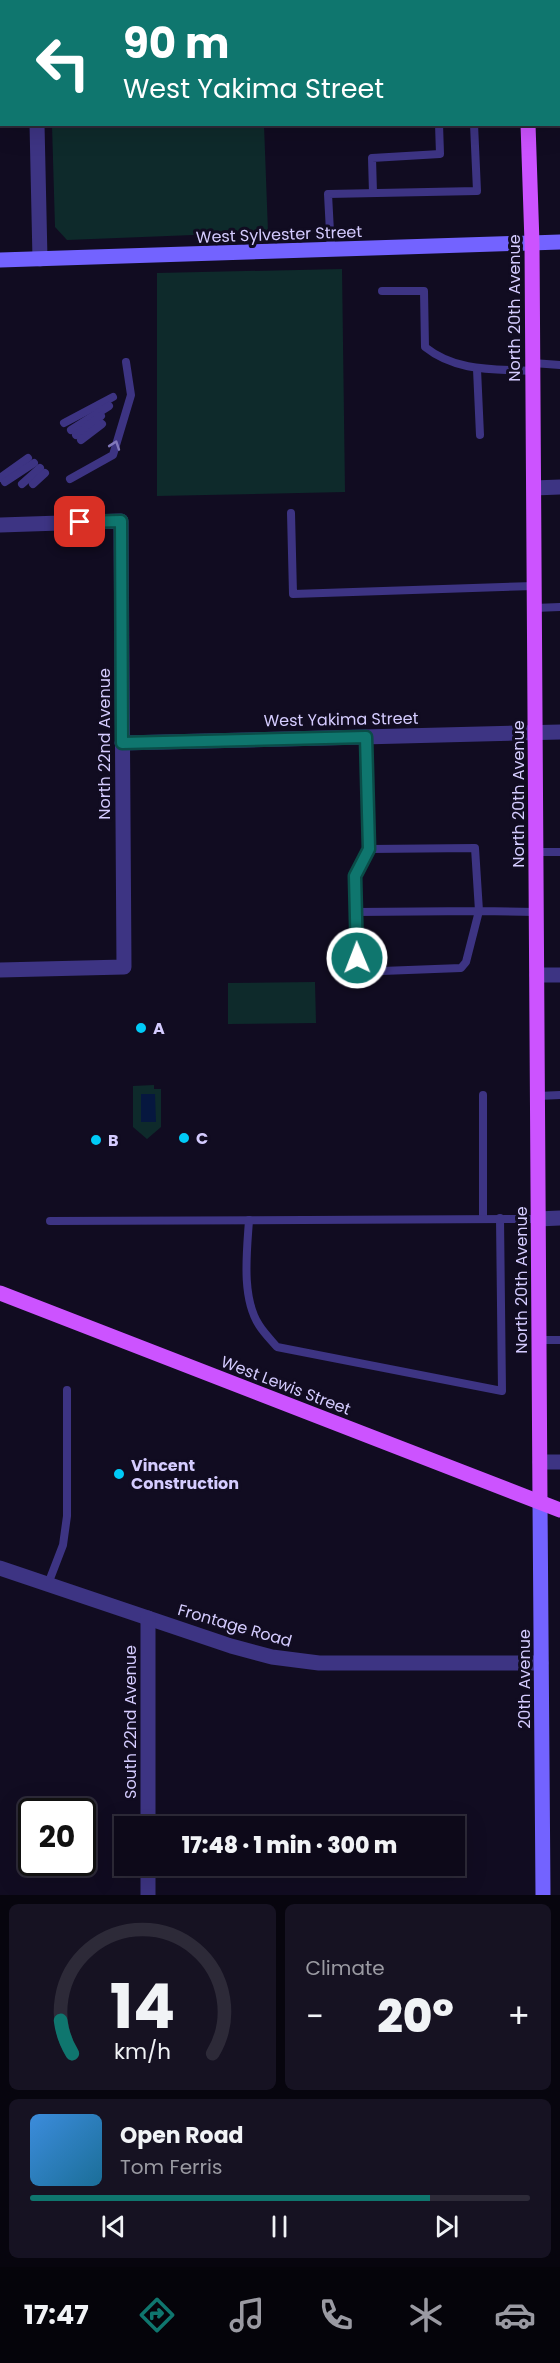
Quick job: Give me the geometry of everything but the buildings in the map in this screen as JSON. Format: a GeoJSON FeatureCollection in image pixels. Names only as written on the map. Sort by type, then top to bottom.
{"type":"FeatureCollection","features":[{"type":"Feature","properties":{"kind":"main road","name":"North 20th Avenue"},"geometry":{"type":"LineString","coordinates":[[528,126],[532,243],[540,1462]]}},
{"type":"Feature","properties":{"kind":"main road","name":"West Lewis Street"},"geometry":{"type":"LineString","coordinates":[[0,1293],[560,1510]]}},
{"type":"Feature","properties":{"kind":"main road","name":"20th Avenue"},"geometry":{"type":"LineString","coordinates":[[540,1462],[540,1502]]}},
{"type":"Feature","properties":{"kind":"street"},"geometry":{"type":"LineString","coordinates":[[37,126],[40,259]]}},
{"type":"Feature","properties":{"kind":"street","name":"West Sylvester Street"},"geometry":{"type":"LineString","coordinates":[[0,260],[560,242]]}},
{"type":"Feature","properties":{"kind":"street"},"geometry":{"type":"LineString","coordinates":[[534,488],[560,488]]}},
{"type":"Feature","properties":{"kind":"street","name":"North 22nd Avenue"},"geometry":{"type":"LineString","coordinates":[[0,525],[121,521],[124,967],[0,970]]}},
{"type":"Feature","properties":{"kind":"street","name":"West Yakima Street"},"geometry":{"type":"LineString","coordinates":[[122,743],[560,732]]}},
{"type":"Feature","properties":{"kind":"street"},"geometry":{"type":"LineString","coordinates":[[537,975],[560,975]]}},
{"type":"Feature","properties":{"kind":"street"},"geometry":{"type":"LineString","coordinates":[[538,1219],[560,1218]]}},
{"type":"Feature","properties":{"kind":"street"},"geometry":{"type":"LineString","coordinates":[[540,1462],[560,1462]]}},
{"type":"Feature","properties":{"kind":"street","name":"20th Avenue"},"geometry":{"type":"LineString","coordinates":[[540,1502],[543,1895]]}},
{"type":"Feature","properties":{"kind":"street","name":"Frontage Road"},"geometry":{"type":"LineString","coordinates":[[0,1568],[250,1651],[307,1662],[542,1663]]}},
{"type":"Feature","properties":{"kind":"street","name":"South 22nd Avenue"},"geometry":{"type":"LineString","coordinates":[[148,1618],[148,1816]]}},
{"type":"Feature","properties":{"kind":"street"},"geometry":{"type":"LineString","coordinates":[[148,1876],[148,1895]]}},
{"type":"Feature","properties":{"kind":"lane"},"geometry":{"type":"LineString","coordinates":[[372,193],[372,158],[440,154],[439,126]]}},
{"type":"Feature","properties":{"kind":"lane"},"geometry":{"type":"LineString","coordinates":[[331,250],[328,194],[477,191],[474,126]]}},
{"type":"Feature","properties":{"kind":"lane"},"geometry":{"type":"LineString","coordinates":[[382,291],[424,291],[425,347],[441,360],[477,369],[560,365]]}},
{"type":"Feature","properties":{"kind":"lane"},"geometry":{"type":"LineString","coordinates":[[70,479],[113,455],[131,396],[126,362]]}},
{"type":"Feature","properties":{"kind":"lane"},"geometry":{"type":"LineString","coordinates":[[477,369],[480,435]]}},
{"type":"Feature","properties":{"kind":"lane"},"geometry":{"type":"LineString","coordinates":[[64,423],[113,398]]}},
{"type":"Feature","properties":{"kind":"lane"},"geometry":{"type":"LineString","coordinates":[[102,424],[76,435],[108,410]]}},
{"type":"Feature","properties":{"kind":"lane"},"geometry":{"type":"LineString","coordinates":[[3,480],[37,466]]}},
{"type":"Feature","properties":{"kind":"lane"},"geometry":{"type":"LineString","coordinates":[[22,484],[37,466]]}},
{"type":"Feature","properties":{"kind":"lane"},"geometry":{"type":"LineString","coordinates":[[33,484],[37,466]]}},
{"type":"Feature","properties":{"kind":"lane"},"geometry":{"type":"LineString","coordinates":[[291,513],[293,594],[534,586]]}},
{"type":"Feature","properties":{"kind":"lane"},"geometry":{"type":"LineString","coordinates":[[534,608],[560,607]]}},
{"type":"Feature","properties":{"kind":"lane"},"geometry":{"type":"LineString","coordinates":[[366,737],[369,849],[355,876],[357,958],[382,971],[460,968],[466,962],[479,911],[475,848],[369,849]]}},
{"type":"Feature","properties":{"kind":"lane"},"geometry":{"type":"LineString","coordinates":[[536,852],[560,852]]}},
{"type":"Feature","properties":{"kind":"lane"},"geometry":{"type":"LineString","coordinates":[[355,912],[536,912]]}},
{"type":"Feature","properties":{"kind":"lane"},"geometry":{"type":"LineString","coordinates":[[483,1095],[483,1218]]}},
{"type":"Feature","properties":{"kind":"lane"},"geometry":{"type":"LineString","coordinates":[[537,1096],[560,1095]]}},
{"type":"Feature","properties":{"kind":"lane"},"geometry":{"type":"LineString","coordinates":[[249,1220],[247,1275],[250,1299],[258,1324],[277,1347],[502,1391],[500,1218]]}},
{"type":"Feature","properties":{"kind":"lane"},"geometry":{"type":"LineString","coordinates":[[50,1221],[538,1219]]}},
{"type":"Feature","properties":{"kind":"lane"},"geometry":{"type":"LineString","coordinates":[[539,1340],[560,1340]]}},
{"type":"Feature","properties":{"kind":"lane"},"geometry":{"type":"LineString","coordinates":[[48,1584],[63,1545],[67,1516],[68,1390]]}},
{"type":"Feature","properties":{"kind":"green space"},"geometry":{"type":"Polygon","coordinates":[[[52,126],[264,126],[268,232],[67,240],[55,227],[52,126]]]}},
{"type":"Feature","properties":{"kind":"green space"},"geometry":{"type":"Polygon","coordinates":[[[342,269],[345,492],[157,496],[157,273],[342,269]]]}},
{"type":"Feature","properties":{"kind":"green space"},"geometry":{"type":"Polygon","coordinates":[[[315,982],[316,1023],[228,1024],[228,983],[315,982]]]}},
{"type":"Feature","properties":{"kind":"green space"},"geometry":{"type":"Polygon","coordinates":[[[154,1085],[154,1089],[161,1089],[161,1127],[147,1139],[133,1127],[133,1086],[154,1085]]]}},
{"type":"Feature","properties":{"kind":"water"},"geometry":{"type":"Polygon","coordinates":[[[141,1094],[155,1094],[156,1122],[141,1122],[141,1094]]]}},
{"type":"Feature","properties":{"kind":"place","name":"A"},"geometry":{"type":"Point","coordinates":[141,1028]}},
{"type":"Feature","properties":{"kind":"place","name":"C"},"geometry":{"type":"Point","coordinates":[184,1138]}},
{"type":"Feature","properties":{"kind":"place","name":"B"},"geometry":{"type":"Point","coordinates":[96,1140]}},
{"type":"Feature","properties":{"kind":"place","name":"Vincent Construction"},"geometry":{"type":"Point","coordinates":[119,1474]}},
{"type":"Feature","properties":{"kind":"route"},"geometry":{"type":"LineString","coordinates":[[80,522],[121,521],[122,743],[366,737],[369,849],[355,876],[357,958]]}}]}
